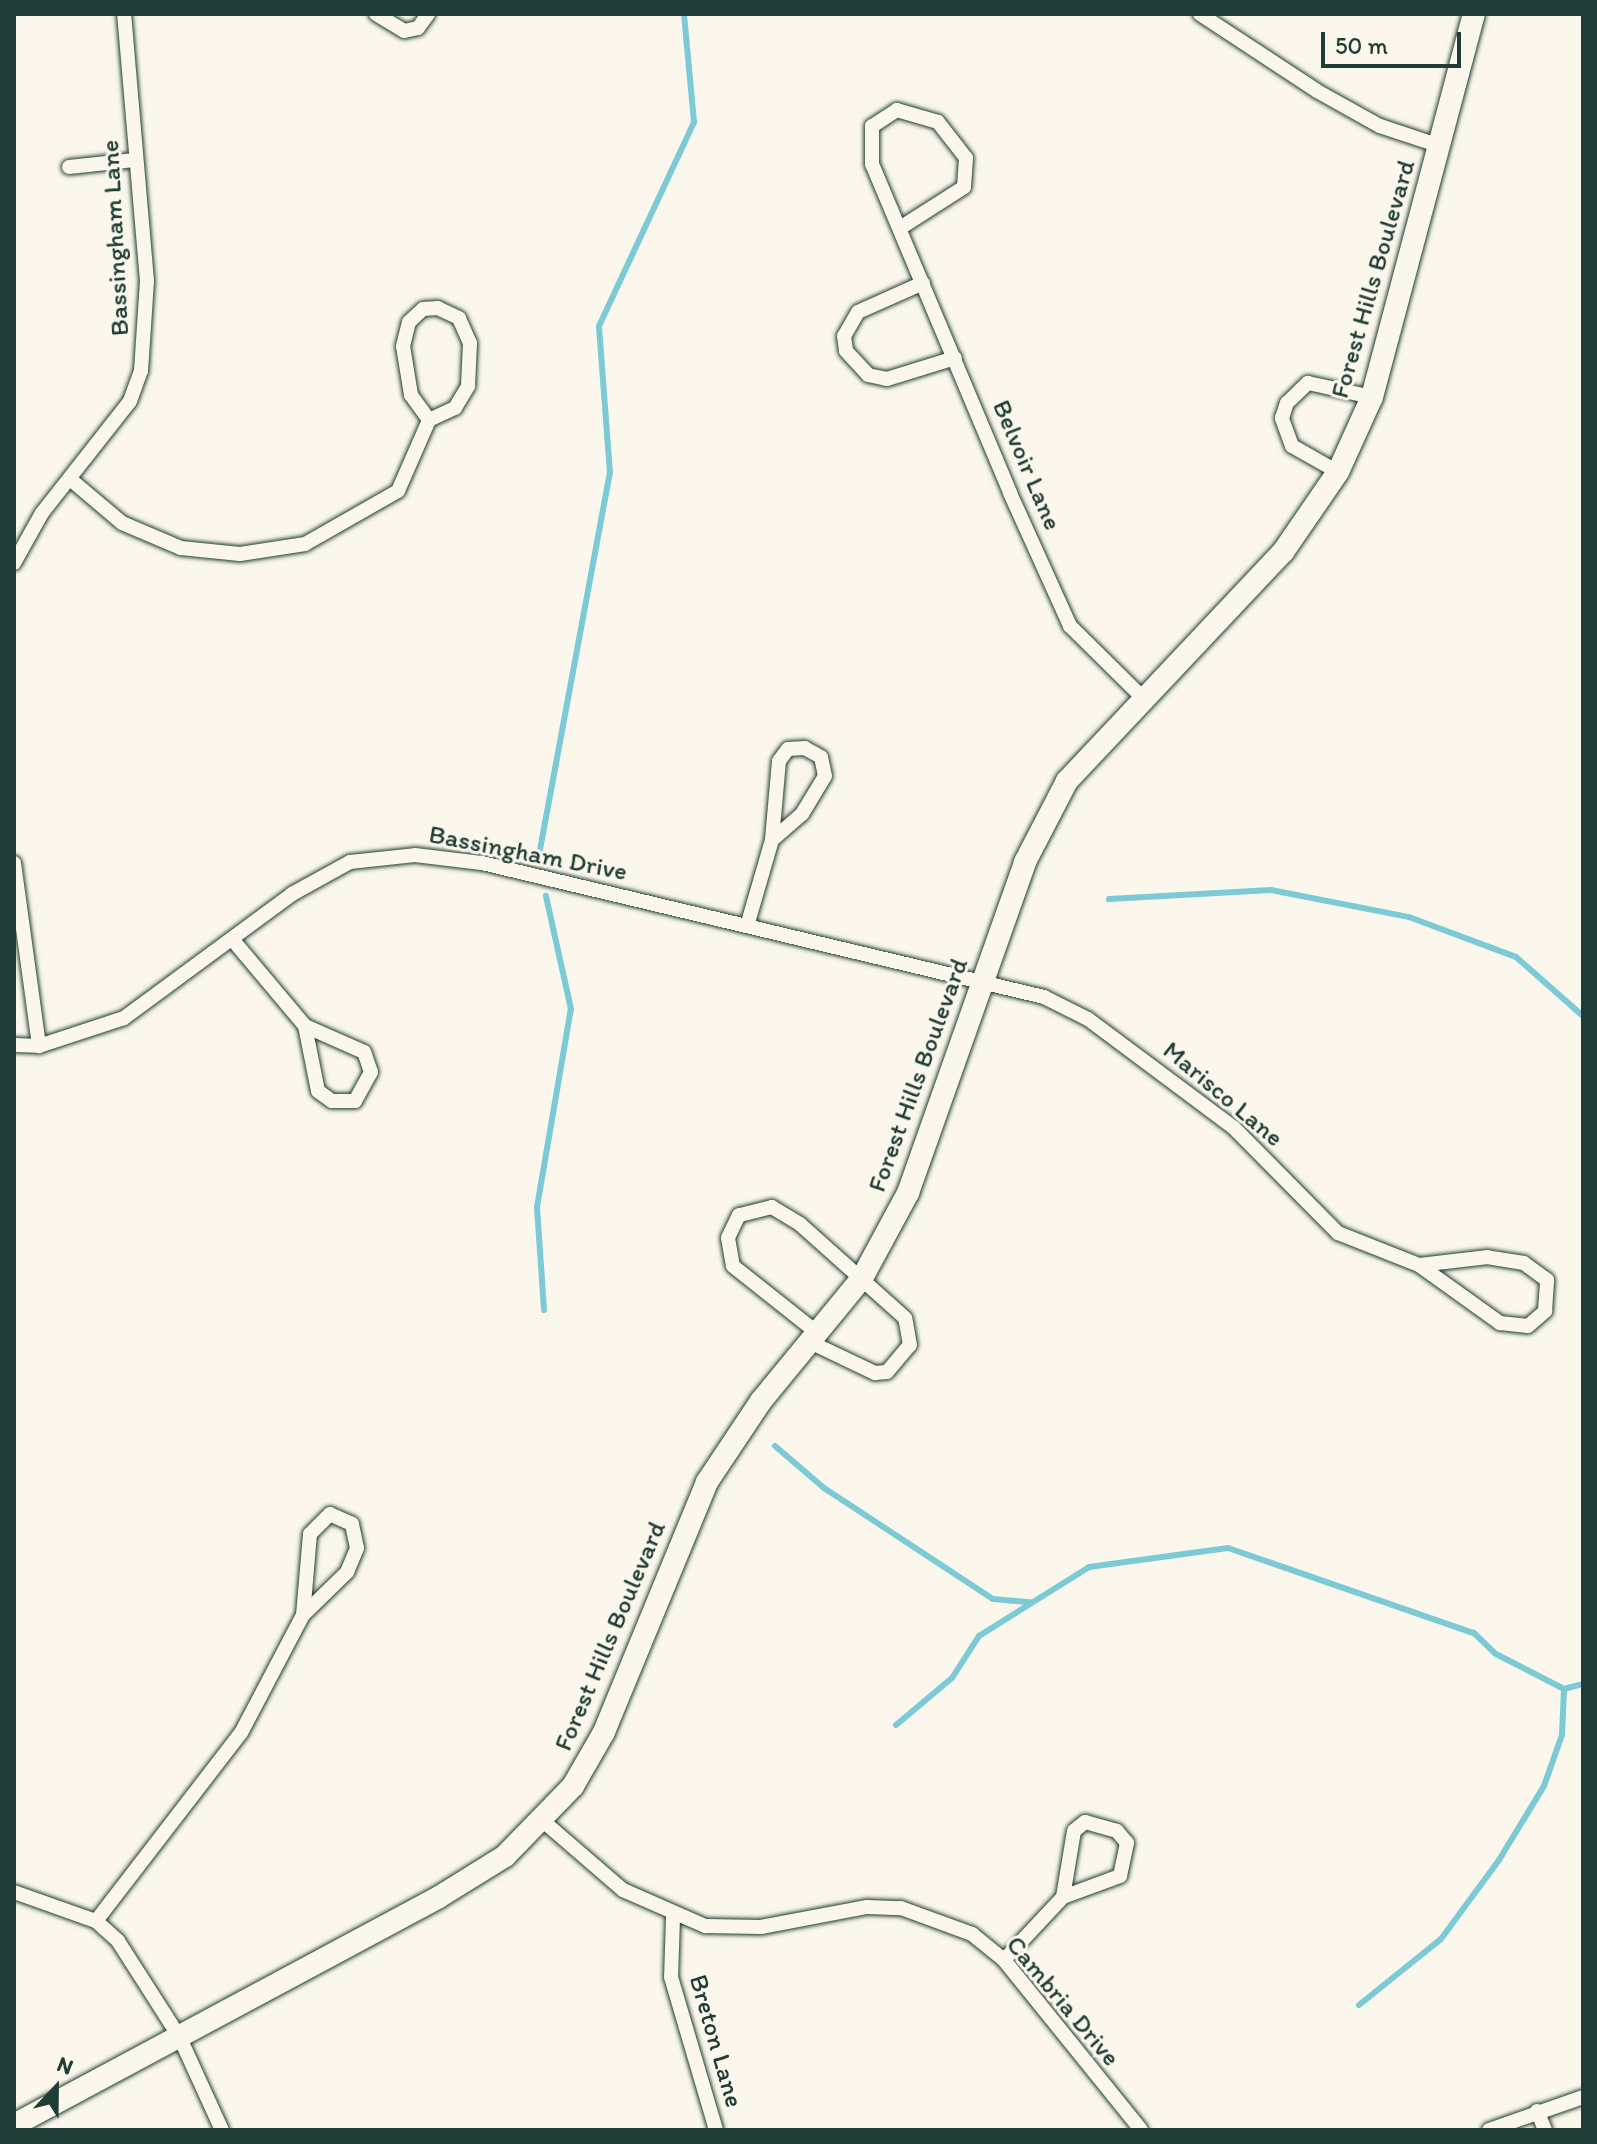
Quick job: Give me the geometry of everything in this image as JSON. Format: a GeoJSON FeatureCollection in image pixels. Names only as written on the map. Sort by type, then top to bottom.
{"type":"FeatureCollection","features":[{"type":"Feature","properties":{"kind":"main road","name":"Forest Hills Boulevard"},"geometry":{"type":"LineString","coordinates":[[14,2125],[426,1905],[505,1856],[543,1821],[604,1732],[707,1482],[761,1401],[816,1339],[862,1278],[908,1193],[1025,862],[1067,781],[1283,552],[1338,472],[1372,397],[1474,14]]}},
{"type":"Feature","properties":{"kind":"street","name":"Bassingham Lane"},"geometry":{"type":"LineString","coordinates":[[14,563],[70,479],[130,401],[143,361],[147,281],[124,14]]}},
{"type":"Feature","properties":{"kind":"street"},"geometry":{"type":"LineString","coordinates":[[376,14],[404,31],[418,28],[428,14]]}},
{"type":"Feature","properties":{"kind":"street"},"geometry":{"type":"LineString","coordinates":[[1200,14],[1355,112],[1440,146]]}},
{"type":"Feature","properties":{"kind":"street","name":"Belvoir Lane"},"geometry":{"type":"LineString","coordinates":[[900,228],[964,187],[966,158],[938,122],[897,110],[872,126],[870,145],[900,228],[923,283],[1070,626],[1143,698]]}},
{"type":"Feature","properties":{"kind":"street"},"geometry":{"type":"LineString","coordinates":[[69,167],[135,160]]}},
{"type":"Feature","properties":{"kind":"street"},"geometry":{"type":"LineString","coordinates":[[923,283],[858,312],[844,336],[846,351],[868,375],[887,379],[955,358]]}},
{"type":"Feature","properties":{"kind":"street"},"geometry":{"type":"LineString","coordinates":[[70,479],[150,538],[181,548],[271,553],[305,544],[398,491],[429,420],[455,408],[471,362],[459,318],[438,308],[423,309],[409,322],[403,346],[411,395],[429,420]]}},
{"type":"Feature","properties":{"kind":"street"},"geometry":{"type":"LineString","coordinates":[[1338,472],[1292,446],[1282,418],[1287,403],[1308,383],[1372,397]]}},
{"type":"Feature","properties":{"kind":"street"},"geometry":{"type":"LineString","coordinates":[[747,926],[772,840],[779,761],[788,749],[805,748],[821,757],[825,776],[802,814],[772,840]]}},
{"type":"Feature","properties":{"kind":"street","name":"Bassingham Drive"},"geometry":{"type":"LineString","coordinates":[[14,1045],[39,1046],[124,1018],[232,939],[350,862],[403,855],[550,876],[980,987]]}},
{"type":"Feature","properties":{"kind":"street"},"geometry":{"type":"LineString","coordinates":[[14,863],[39,1046]]}},
{"type":"Feature","properties":{"kind":"street"},"geometry":{"type":"LineString","coordinates":[[232,939],[305,1026],[364,1052],[371,1072],[355,1101],[332,1101],[318,1091],[305,1026]]}},
{"type":"Feature","properties":{"kind":"street","name":"Marisco Lane"},"geometry":{"type":"LineString","coordinates":[[980,987],[1044,997],[1088,1019],[1234,1128],[1338,1233],[1419,1265],[1500,1323],[1528,1326],[1545,1311],[1547,1280],[1524,1263],[1488,1257],[1419,1265]]}},
{"type":"Feature","properties":{"kind":"street"},"geometry":{"type":"LineString","coordinates":[[753,1209],[785,1213],[905,1318],[910,1345],[900,1361],[887,1372],[860,1371],[816,1339],[733,1266],[728,1238],[734,1219],[753,1209]]}},
{"type":"Feature","properties":{"kind":"street"},"geometry":{"type":"LineString","coordinates":[[96,1921],[241,1733],[303,1615],[347,1572],[357,1548],[352,1524],[330,1514],[310,1534],[303,1615]]}},
{"type":"Feature","properties":{"kind":"street","name":"Cambria Drive"},"geometry":{"type":"LineString","coordinates":[[543,1821],[623,1890],[673,1918],[761,1927],[867,1907],[901,1908],[972,1934],[1004,1960],[1141,2130]]}},
{"type":"Feature","properties":{"kind":"street"},"geometry":{"type":"LineString","coordinates":[[1004,1960],[1063,1897],[1120,1876],[1128,1857],[1117,1831],[1085,1822],[1074,1831],[1063,1897]]}},
{"type":"Feature","properties":{"kind":"street"},"geometry":{"type":"LineString","coordinates":[[14,1892],[96,1921],[142,1973],[180,2038],[222,2130]]}},
{"type":"Feature","properties":{"kind":"street","name":"Breton Lane"},"geometry":{"type":"LineString","coordinates":[[673,1918],[671,1977],[716,2130]]}},
{"type":"Feature","properties":{"kind":"street"},"geometry":{"type":"LineString","coordinates":[[1489,2130],[1583,2097]]}},
{"type":"Feature","properties":{"kind":"street"},"geometry":{"type":"LineString","coordinates":[[1537,2111],[1545,2130]]}},
{"type":"Feature","properties":{"kind":"waterway"},"geometry":{"type":"LineString","coordinates":[[539,855],[610,473],[599,326],[694,122],[684,14]]}},
{"type":"Feature","properties":{"kind":"waterway"},"geometry":{"type":"LineString","coordinates":[[1109,899],[1271,890],[1409,917],[1516,957],[1583,1016]]}},
{"type":"Feature","properties":{"kind":"waterway"},"geometry":{"type":"LineString","coordinates":[[544,1310],[537,1207],[571,1009],[546,896]]}},
{"type":"Feature","properties":{"kind":"waterway"},"geometry":{"type":"LineString","coordinates":[[775,1446],[824,1488],[993,1599],[1030,1602]]}},
{"type":"Feature","properties":{"kind":"waterway"},"geometry":{"type":"LineString","coordinates":[[896,1725],[952,1678],[979,1636],[1089,1567],[1228,1548],[1474,1633],[1496,1654],[1564,1689],[1583,1684]]}},
{"type":"Feature","properties":{"kind":"waterway"},"geometry":{"type":"LineString","coordinates":[[1359,2005],[1441,1939],[1499,1860],[1544,1786],[1562,1735],[1564,1689]]}}]}
